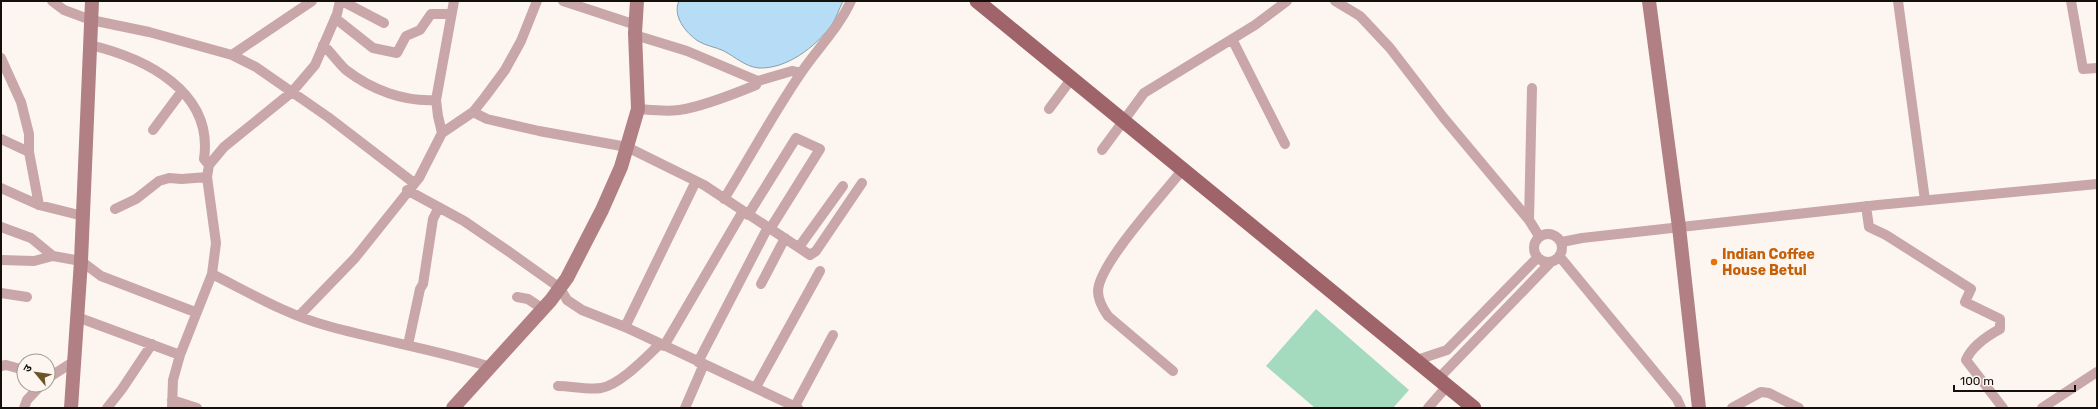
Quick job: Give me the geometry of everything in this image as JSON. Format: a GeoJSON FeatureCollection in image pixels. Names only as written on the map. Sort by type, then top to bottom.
{"type":"FeatureCollection","features":[{"type":"Feature","properties":{"kind":"main road"},"geometry":{"type":"LineString","coordinates":[[71,408],[83,216],[92,1]]}},
{"type":"Feature","properties":{"kind":"main road"},"geometry":{"type":"LineString","coordinates":[[453,408],[543,309],[560,288],[571,272],[602,210],[621,167],[638,109],[636,30],[637,1]]}},
{"type":"Feature","properties":{"kind":"main road"},"geometry":{"type":"LineString","coordinates":[[977,1],[1474,408]]}},
{"type":"Feature","properties":{"kind":"main road"},"geometry":{"type":"LineString","coordinates":[[1649,1],[1679,227],[1699,408]]}},
{"type":"Feature","properties":{"kind":"street"},"geometry":{"type":"LineString","coordinates":[[52,1],[64,10],[91,20],[149,32],[232,55],[256,67],[328,117],[410,187],[439,207],[464,221],[560,288],[567,300],[582,310],[625,326],[662,345],[756,387],[796,407],[833,335]]}},
{"type":"Feature","properties":{"kind":"street"},"geometry":{"type":"LineString","coordinates":[[232,55],[312,1]]}},
{"type":"Feature","properties":{"kind":"street"},"geometry":{"type":"LineString","coordinates":[[197,408],[172,404],[173,380],[195,312],[212,274],[216,243],[207,176],[209,165],[224,147],[292,92],[315,65],[341,1],[384,23]]}},
{"type":"Feature","properties":{"kind":"street"},"geometry":{"type":"LineString","coordinates":[[442,133],[436,100],[454,1]]}},
{"type":"Feature","properties":{"kind":"street"},"geometry":{"type":"LineString","coordinates":[[563,1],[758,80],[792,70],[801,73]]}},
{"type":"Feature","properties":{"kind":"street"},"geometry":{"type":"LineString","coordinates":[[724,199],[801,73],[827,42],[844,16],[851,1]]}},
{"type":"Feature","properties":{"kind":"street"},"geometry":{"type":"LineString","coordinates":[[1102,150],[1125,121],[1144,93],[1255,25],[1287,1]]}},
{"type":"Feature","properties":{"kind":"street"},"geometry":{"type":"LineString","coordinates":[[1335,1],[1360,16],[1390,48],[1443,117],[1529,220],[1540,236]]}},
{"type":"Feature","properties":{"kind":"street"},"geometry":{"type":"LineString","coordinates":[[1898,1],[1925,200]]}},
{"type":"Feature","properties":{"kind":"street"},"geometry":{"type":"LineString","coordinates":[[2071,1],[2082,69],[2097,68]]}},
{"type":"Feature","properties":{"kind":"street"},"geometry":{"type":"LineString","coordinates":[[299,316],[355,258],[410,187],[419,178],[442,133],[473,112],[505,70],[521,41],[533,2]]}},
{"type":"Feature","properties":{"kind":"street"},"geometry":{"type":"LineString","coordinates":[[335,18],[373,48],[396,53],[406,36],[420,30],[431,14],[451,14]]}},
{"type":"Feature","properties":{"kind":"street"},"geometry":{"type":"LineString","coordinates":[[1232,39],[1285,144]]}},
{"type":"Feature","properties":{"kind":"street"},"geometry":{"type":"LineString","coordinates":[[323,45],[345,69],[385,92],[406,98],[436,100]]}},
{"type":"Feature","properties":{"kind":"street"},"geometry":{"type":"LineString","coordinates":[[90,46],[114,51],[135,59],[158,71],[182,91],[195,107],[204,128],[206,147],[204,159],[209,165]]}},
{"type":"Feature","properties":{"kind":"street"},"geometry":{"type":"LineString","coordinates":[[1,58],[21,102],[29,134],[29,152],[39,205]]}},
{"type":"Feature","properties":{"kind":"street"},"geometry":{"type":"LineString","coordinates":[[1049,109],[1072,78]]}},
{"type":"Feature","properties":{"kind":"street"},"geometry":{"type":"LineString","coordinates":[[638,109],[678,111],[695,107],[756,85],[758,80]]}},
{"type":"Feature","properties":{"kind":"street"},"geometry":{"type":"LineString","coordinates":[[1529,220],[1532,88]]}},
{"type":"Feature","properties":{"kind":"street"},"geometry":{"type":"LineString","coordinates":[[153,130],[182,91]]}},
{"type":"Feature","properties":{"kind":"street"},"geometry":{"type":"LineString","coordinates":[[473,112],[487,119],[539,131],[627,147],[696,181],[810,255],[816,251],[862,183]]}},
{"type":"Feature","properties":{"kind":"street"},"geometry":{"type":"LineString","coordinates":[[558,386],[601,388],[611,385],[662,345],[746,213],[796,138],[820,149],[769,228],[701,363],[685,408]]}},
{"type":"Feature","properties":{"kind":"street"},"geometry":{"type":"LineString","coordinates":[[1,140],[29,152]]}},
{"type":"Feature","properties":{"kind":"street"},"geometry":{"type":"LineString","coordinates":[[1173,371],[1108,316],[1101,306],[1098,291],[1103,275],[1120,249],[1183,169]]}},
{"type":"Feature","properties":{"kind":"street"},"geometry":{"type":"LineString","coordinates":[[115,209],[136,199],[159,181],[169,178],[182,179],[207,176]]}},
{"type":"Feature","properties":{"kind":"street"},"geometry":{"type":"LineString","coordinates":[[625,326],[696,181]]}},
{"type":"Feature","properties":{"kind":"street"},"geometry":{"type":"LineString","coordinates":[[1562,242],[1582,238],[1866,206],[2097,184]]}},
{"type":"Feature","properties":{"kind":"street"},"geometry":{"type":"LineString","coordinates":[[799,247],[843,186]]}},
{"type":"Feature","properties":{"kind":"street"},"geometry":{"type":"LineString","coordinates":[[1,188],[39,205],[83,216]]}},
{"type":"Feature","properties":{"kind":"street"},"geometry":{"type":"LineString","coordinates":[[1866,206],[1869,227],[1886,235],[1971,289],[1965,302],[2000,319],[2000,329],[1987,336],[1968,355],[1966,360],[2003,408]]}},
{"type":"Feature","properties":{"kind":"street"},"geometry":{"type":"LineString","coordinates":[[408,345],[420,289],[423,284],[433,219],[439,207]]}},
{"type":"Feature","properties":{"kind":"street"},"geometry":{"type":"LineString","coordinates":[[1,227],[31,238],[53,256]]}},
{"type":"Feature","properties":{"kind":"street"},"geometry":{"type":"LineString","coordinates":[[1428,408],[1443,382],[1550,263],[1560,257],[1563,250],[1562,242],[1556,235],[1548,233],[1540,236],[1534,243],[1534,252],[1538,258],[1550,263]]}},
{"type":"Feature","properties":{"kind":"street"},"geometry":{"type":"LineString","coordinates":[[761,284],[785,238]]}},
{"type":"Feature","properties":{"kind":"street"},"geometry":{"type":"LineString","coordinates":[[1,260],[34,261],[53,256],[80,261],[101,276],[195,312]]}},
{"type":"Feature","properties":{"kind":"street"},"geometry":{"type":"LineString","coordinates":[[1560,257],[1677,399],[1681,408]]}},
{"type":"Feature","properties":{"kind":"street"},"geometry":{"type":"LineString","coordinates":[[1417,360],[1447,350],[1538,258]]}},
{"type":"Feature","properties":{"kind":"street"},"geometry":{"type":"LineString","coordinates":[[756,387],[820,271]]}},
{"type":"Feature","properties":{"kind":"street"},"geometry":{"type":"LineString","coordinates":[[212,274],[299,316],[329,326],[456,356],[491,367]]}},
{"type":"Feature","properties":{"kind":"street"},"geometry":{"type":"LineString","coordinates":[[1,293],[27,297]]}},
{"type":"Feature","properties":{"kind":"street"},"geometry":{"type":"LineString","coordinates":[[517,296],[528,299],[543,309]]}},
{"type":"Feature","properties":{"kind":"street"},"geometry":{"type":"LineString","coordinates":[[77,317],[180,355]]}},
{"type":"Feature","properties":{"kind":"street"},"geometry":{"type":"LineString","coordinates":[[107,408],[152,344]]}},
{"type":"Feature","properties":{"kind":"street"},"geometry":{"type":"LineString","coordinates":[[56,373],[73,362]]}},
{"type":"Feature","properties":{"kind":"street"},"geometry":{"type":"LineString","coordinates":[[1,366],[6,364],[16,367]]}},
{"type":"Feature","properties":{"kind":"street"},"geometry":{"type":"LineString","coordinates":[[2042,408],[2097,372]]}},
{"type":"Feature","properties":{"kind":"street"},"geometry":{"type":"LineString","coordinates":[[1732,408],[1761,392],[1769,393],[1799,408]]}},
{"type":"Feature","properties":{"kind":"street"},"geometry":{"type":"LineString","coordinates":[[24,408],[27,400],[34,393]]}},
{"type":"Feature","properties":{"kind":"green space"},"geometry":{"type":"Polygon","coordinates":[[[1316,309],[1409,390],[1393,408],[1315,408],[1266,366],[1316,309]]]}},
{"type":"Feature","properties":{"kind":"water"},"geometry":{"type":"Polygon","coordinates":[[[679,1],[843,1],[831,26],[809,49],[790,61],[780,65],[759,68],[745,64],[724,51],[701,43],[693,38],[681,24],[677,12],[679,1]]]}},
{"type":"Feature","properties":{"kind":"place","name":"Indian Coffee House Betul"},"geometry":{"type":"Point","coordinates":[1714,262]}}]}
